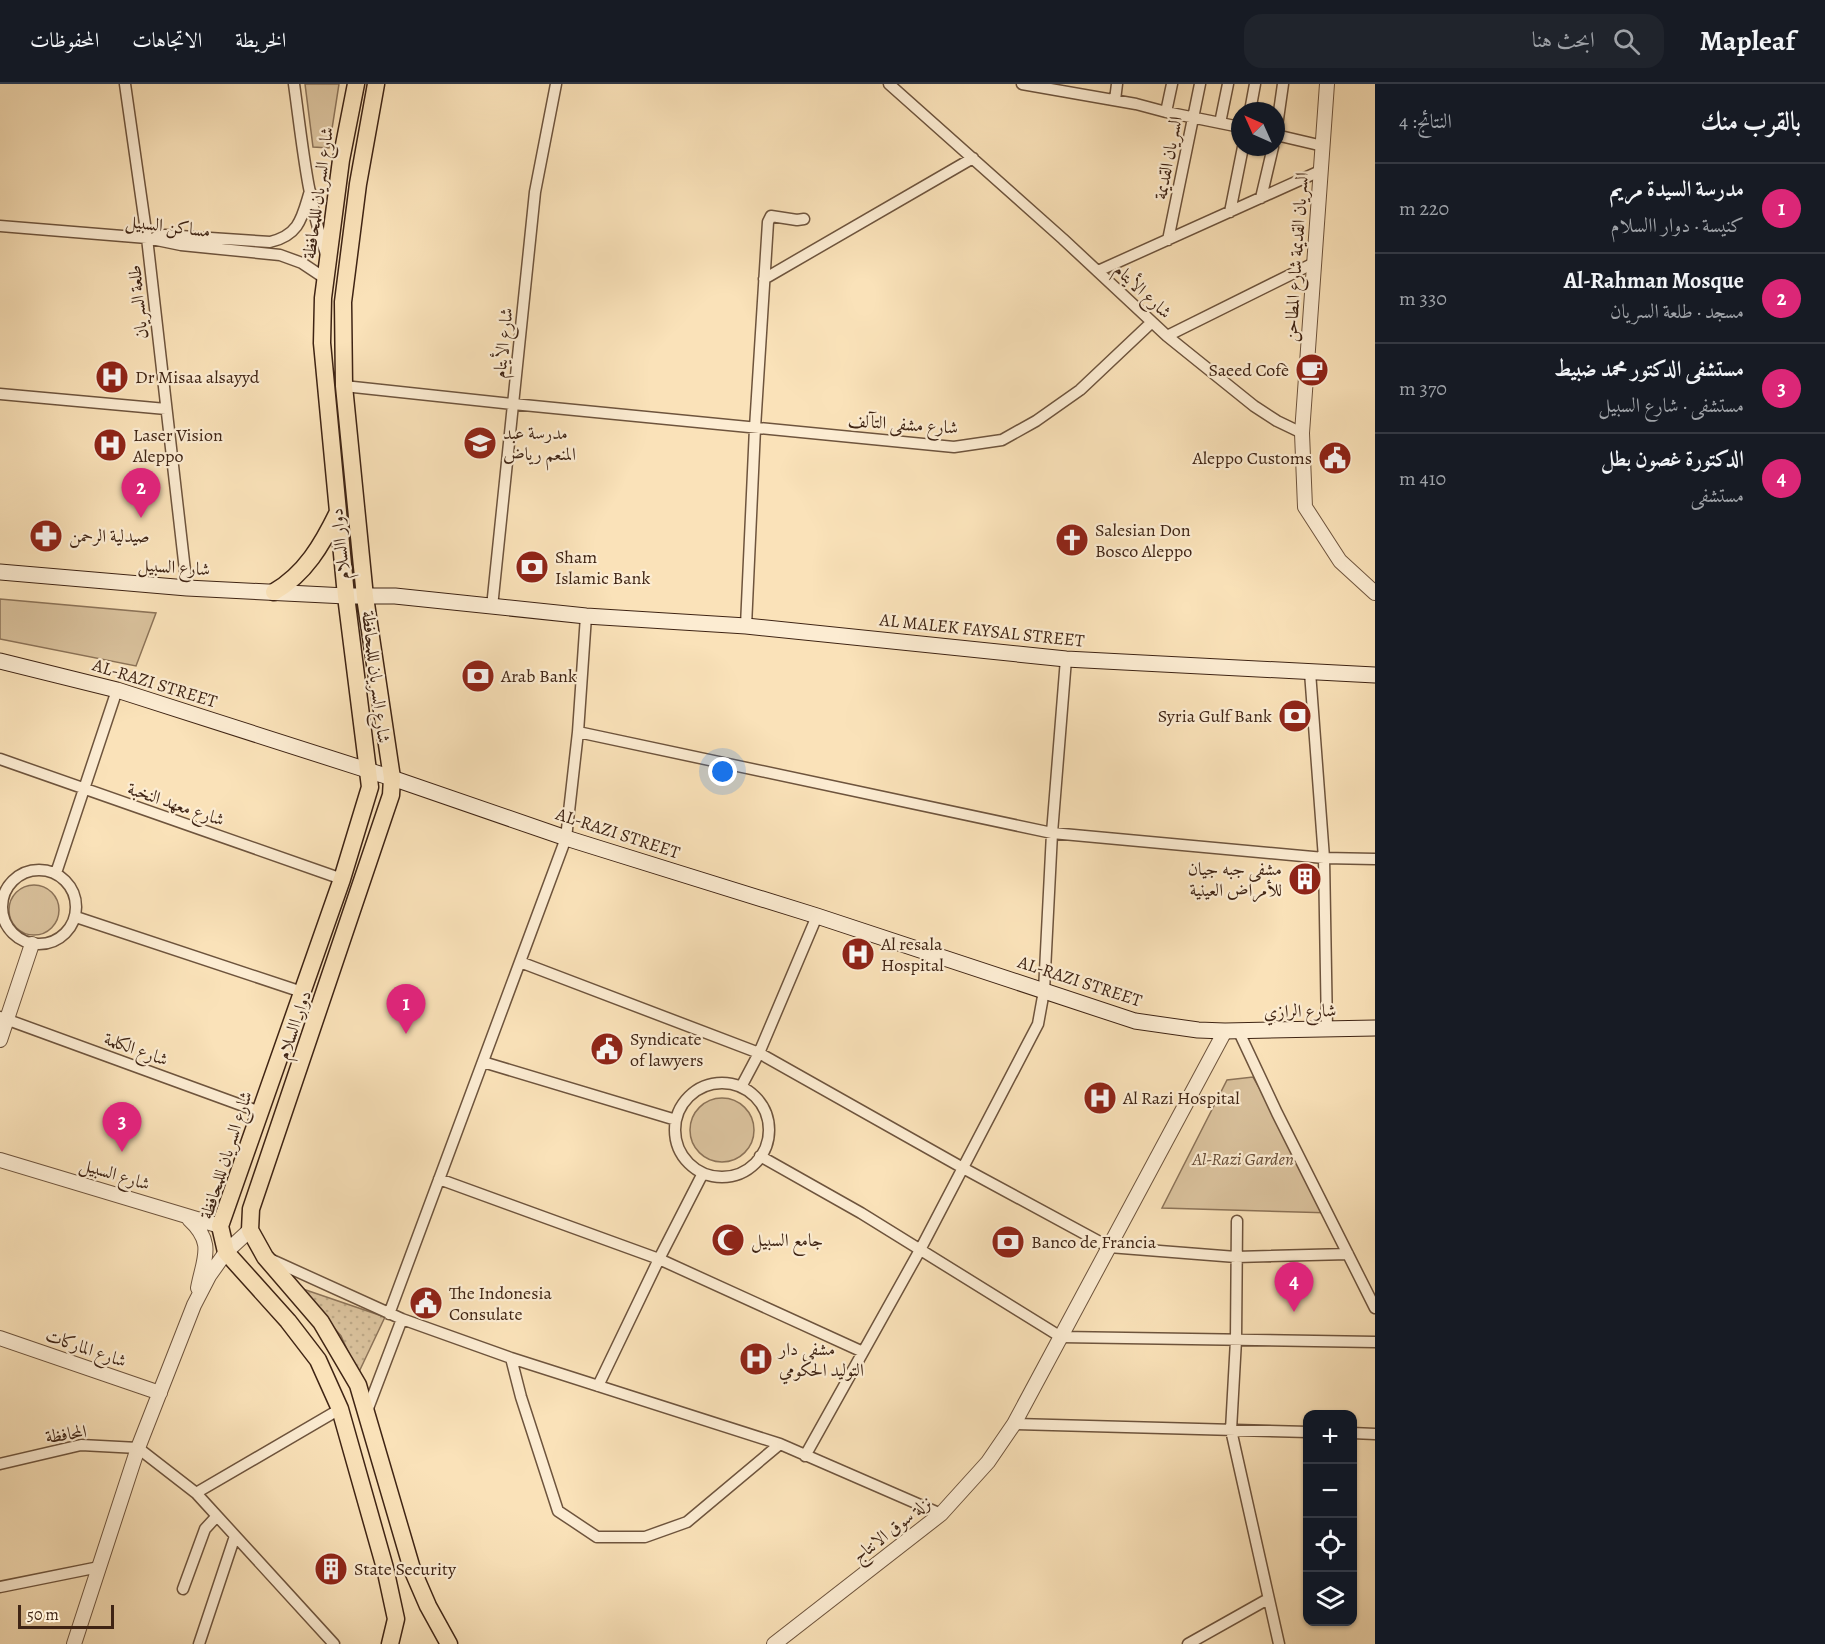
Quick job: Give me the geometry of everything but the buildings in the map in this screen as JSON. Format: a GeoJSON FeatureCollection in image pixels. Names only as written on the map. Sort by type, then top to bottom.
{"type":"FeatureCollection","features":[{"type":"Feature","properties":{"kind":"main road","name":"شارع السريان لللمحافظة"},"geometry":{"type":"LineString","coordinates":[[226,1252],[220,1226],[342,879],[370,787],[346,596],[322,343],[326,279],[341,160],[356,84]]}},
{"type":"Feature","properties":{"kind":"main road","name":"دوار االسلام"},"geometry":{"type":"LineString","coordinates":[[250,1230],[251,1209],[391,795],[392,778],[365,597],[344,386],[343,302],[358,184],[376,84]]}},
{"type":"Feature","properties":{"kind":"main road"},"geometry":{"type":"LineString","coordinates":[[274,592],[287,584],[312,558],[338,512]]}},
{"type":"Feature","properties":{"kind":"main road","name":"شارع السبيل"},"geometry":{"type":"LineString","coordinates":[[0,572],[187,588],[346,596]]}},
{"type":"Feature","properties":{"kind":"main road","name":"AL MALEK FAYSAL STREET"},"geometry":{"type":"LineString","coordinates":[[346,596],[395,596],[586,616],[746,626],[1066,659],[1375,675]]}},
{"type":"Feature","properties":{"kind":"main road","name":"AL-RAZI STREET"},"geometry":{"type":"LineString","coordinates":[[0,661],[117,690],[392,778],[566,838],[817,916],[1135,1021],[1198,1030],[1232,1031]]}},
{"type":"Feature","properties":{"kind":"main road","name":"شارع الرازي"},"geometry":{"type":"LineString","coordinates":[[1232,1031],[1375,1028]]}},
{"type":"Feature","properties":{"kind":"main road"},"geometry":{"type":"LineString","coordinates":[[250,1230],[265,1257],[321,1322],[358,1385],[412,1569],[449,1644]]}},
{"type":"Feature","properties":{"kind":"main road"},"geometry":{"type":"LineString","coordinates":[[226,1252],[288,1321],[318,1360],[340,1410],[385,1568],[396,1619],[390,1644]]}},
{"type":"Feature","properties":{"kind":"street","name":"طلعة السريان"},"geometry":{"type":"LineString","coordinates":[[125,84],[147,238],[187,588]]}},
{"type":"Feature","properties":{"kind":"street"},"geometry":{"type":"LineString","coordinates":[[294,84],[310,191],[319,234],[328,260]]}},
{"type":"Feature","properties":{"kind":"street","name":"شارع الأيتام"},"geometry":{"type":"LineString","coordinates":[[492,607],[535,192],[556,84]]}},
{"type":"Feature","properties":{"kind":"street","name":"شارع الأيتام"},"geometry":{"type":"LineString","coordinates":[[889,84],[1098,271],[1167,336],[1260,410],[1302,433]]}},
{"type":"Feature","properties":{"kind":"street"},"geometry":{"type":"LineString","coordinates":[[1022,84],[1115,100],[1231,125]]}},
{"type":"Feature","properties":{"kind":"street"},"geometry":{"type":"LineString","coordinates":[[1115,100],[1118,84]]}},
{"type":"Feature","properties":{"kind":"street","name":"السريان القديمة"},"geometry":{"type":"LineString","coordinates":[[1166,112],[1172,84]]}},
{"type":"Feature","properties":{"kind":"street","name":"السريان القديمة"},"geometry":{"type":"LineString","coordinates":[[1168,240],[1200,84]]}},
{"type":"Feature","properties":{"kind":"street"},"geometry":{"type":"LineString","coordinates":[[1220,123],[1227,84]]}},
{"type":"Feature","properties":{"kind":"street"},"geometry":{"type":"LineString","coordinates":[[1251,102],[1254,84]]}},
{"type":"Feature","properties":{"kind":"street"},"geometry":{"type":"LineString","coordinates":[[1280,102],[1283,84]]}},
{"type":"Feature","properties":{"kind":"street","name":"السريان القديمة شارع المطاحن"},"geometry":{"type":"LineString","coordinates":[[1327,84],[1302,433],[1305,507],[1340,561],[1375,593]]}},
{"type":"Feature","properties":{"kind":"street"},"geometry":{"type":"LineString","coordinates":[[1285,136],[1323,146]]}},
{"type":"Feature","properties":{"kind":"street"},"geometry":{"type":"LineString","coordinates":[[1230,212],[1241,156]]}},
{"type":"Feature","properties":{"kind":"street"},"geometry":{"type":"LineString","coordinates":[[1261,198],[1271,156]]}},
{"type":"Feature","properties":{"kind":"street"},"geometry":{"type":"LineString","coordinates":[[764,279],[973,158]]}},
{"type":"Feature","properties":{"kind":"street"},"geometry":{"type":"LineString","coordinates":[[1098,271],[1320,171]]}},
{"type":"Feature","properties":{"kind":"street"},"geometry":{"type":"LineString","coordinates":[[147,238],[165,235],[270,242],[284,239],[300,222],[310,191]]}},
{"type":"Feature","properties":{"kind":"street"},"geometry":{"type":"LineString","coordinates":[[746,626],[768,222],[771,216],[804,219]]}},
{"type":"Feature","properties":{"kind":"street","name":"مساكن السبيل"},"geometry":{"type":"LineString","coordinates":[[0,226],[147,238],[181,245],[280,255],[302,263],[326,279]]}},
{"type":"Feature","properties":{"kind":"street"},"geometry":{"type":"LineString","coordinates":[[1167,336],[1314,263]]}},
{"type":"Feature","properties":{"kind":"street","name":"شارع مشفى التآلف"},"geometry":{"type":"LineString","coordinates":[[344,386],[513,405],[954,447],[1002,440],[1036,421],[1080,390],[1152,322]]}},
{"type":"Feature","properties":{"kind":"street"},"geometry":{"type":"LineString","coordinates":[[0,394],[166,409]]}},
{"type":"Feature","properties":{"kind":"street"},"geometry":{"type":"LineString","coordinates":[[389,1314],[566,838],[578,732],[586,616]]}},
{"type":"Feature","properties":{"kind":"street"},"geometry":{"type":"LineString","coordinates":[[805,1456],[920,1250],[1038,1024],[1044,991],[1052,833],[1066,659]]}},
{"type":"Feature","properties":{"kind":"street"},"geometry":{"type":"LineString","coordinates":[[1310,672],[1324,858],[1327,1030]]}},
{"type":"Feature","properties":{"kind":"street"},"geometry":{"type":"LineString","coordinates":[[56,873],[117,690]]}},
{"type":"Feature","properties":{"kind":"street"},"geometry":{"type":"LineString","coordinates":[[578,732],[1052,833],[1324,858],[1375,859]]}},
{"type":"Feature","properties":{"kind":"street","name":"شارع معهد النخبة"},"geometry":{"type":"LineString","coordinates":[[0,759],[342,879]]}},
{"type":"Feature","properties":{"kind":"street"},"geometry":{"type":"LineString","coordinates":[[31,870],[56,873],[71,886],[77,906],[75,917],[71,927],[55,941],[32,944],[14,935],[7,926],[3,916],[2,893],[20,875],[31,870]]}},
{"type":"Feature","properties":{"kind":"street"},"geometry":{"type":"LineString","coordinates":[[741,1087],[759,1053],[817,916]]}},
{"type":"Feature","properties":{"kind":"street"},"geometry":{"type":"LineString","coordinates":[[75,917],[302,992]]}},
{"type":"Feature","properties":{"kind":"street"},"geometry":{"type":"LineString","coordinates":[[0,1040],[3,1018],[32,944]]}},
{"type":"Feature","properties":{"kind":"street"},"geometry":{"type":"LineString","coordinates":[[520,962],[759,1053],[1108,1247],[1236,1257],[1348,1254]]}},
{"type":"Feature","properties":{"kind":"street","name":"شارع الكلمة"},"geometry":{"type":"LineString","coordinates":[[3,1018],[260,1113]]}},
{"type":"Feature","properties":{"kind":"street"},"geometry":{"type":"LineString","coordinates":[[1232,1031],[1277,1113],[1375,1308]]}},
{"type":"Feature","properties":{"kind":"street","name":"نزلة سوق الانتاج"},"geometry":{"type":"LineString","coordinates":[[778,1643],[941,1514],[988,1462],[1014,1424],[1108,1247],[1232,1031]]}},
{"type":"Feature","properties":{"kind":"street"},"geometry":{"type":"LineString","coordinates":[[483,1062],[676,1120]]}},
{"type":"Feature","properties":{"kind":"street"},"geometry":{"type":"LineString","coordinates":[[726,1083],[741,1087],[756,1097],[765,1110],[769,1126],[767,1142],[760,1156],[749,1168],[737,1174],[720,1177],[703,1173],[689,1163],[679,1149],[675,1133],[676,1120],[684,1101],[696,1090],[711,1084],[726,1083]]}},
{"type":"Feature","properties":{"kind":"street"},"geometry":{"type":"LineString","coordinates":[[760,1156],[861,1213],[1061,1337],[1375,1342]]}},
{"type":"Feature","properties":{"kind":"street","name":"شارع السبيل"},"geometry":{"type":"LineString","coordinates":[[0,1160],[220,1226]]}},
{"type":"Feature","properties":{"kind":"street"},"geometry":{"type":"LineString","coordinates":[[598,1386],[703,1173]]}},
{"type":"Feature","properties":{"kind":"street"},"geometry":{"type":"LineString","coordinates":[[439,1179],[659,1259],[863,1352]]}},
{"type":"Feature","properties":{"kind":"street"},"geometry":{"type":"LineString","coordinates":[[186,1216],[198,1227],[205,1238],[207,1248],[194,1305]]}},
{"type":"Feature","properties":{"kind":"street"},"geometry":{"type":"LineString","coordinates":[[1237,1221],[1236,1340],[1231,1430],[1279,1644]]}},
{"type":"Feature","properties":{"kind":"street"},"geometry":{"type":"LineString","coordinates":[[74,1644],[138,1448],[194,1305],[209,1276],[226,1252],[250,1230]]}},
{"type":"Feature","properties":{"kind":"street"},"geometry":{"type":"LineString","coordinates":[[265,1257],[402,1319],[511,1358],[780,1444],[941,1514]]}},
{"type":"Feature","properties":{"kind":"street"},"geometry":{"type":"LineString","coordinates":[[367,1411],[402,1319]]}},
{"type":"Feature","properties":{"kind":"street","name":"شارع الماركات"},"geometry":{"type":"LineString","coordinates":[[0,1338],[160,1393]]}},
{"type":"Feature","properties":{"kind":"street"},"geometry":{"type":"LineString","coordinates":[[511,1358],[521,1397],[558,1511],[597,1537],[645,1537],[687,1522],[780,1444]]}},
{"type":"Feature","properties":{"kind":"street"},"geometry":{"type":"LineString","coordinates":[[196,1493],[340,1410]]}},
{"type":"Feature","properties":{"kind":"street"},"geometry":{"type":"LineString","coordinates":[[1014,1424],[1303,1432]]}},
{"type":"Feature","properties":{"kind":"street"},"geometry":{"type":"LineString","coordinates":[[1357,1433],[1375,1434]]}},
{"type":"Feature","properties":{"kind":"street","name":"المحافظة"},"geometry":{"type":"LineString","coordinates":[[0,1464],[81,1445],[138,1448]]}},
{"type":"Feature","properties":{"kind":"street"},"geometry":{"type":"LineString","coordinates":[[138,1448],[196,1493],[334,1644]]}},
{"type":"Feature","properties":{"kind":"street"},"geometry":{"type":"LineString","coordinates":[[183,1589],[205,1529],[218,1516]]}},
{"type":"Feature","properties":{"kind":"street"},"geometry":{"type":"LineString","coordinates":[[199,1644],[235,1536]]}},
{"type":"Feature","properties":{"kind":"street"},"geometry":{"type":"LineString","coordinates":[[0,1587],[99,1568]]}},
{"type":"Feature","properties":{"kind":"street"},"geometry":{"type":"LineString","coordinates":[[1188,1644],[1268,1599]]}},
{"type":"Feature","properties":{"kind":"green space"},"geometry":{"type":"Polygon","coordinates":[[[305,84],[339,84],[329,148],[313,147],[305,84]]]}},
{"type":"Feature","properties":{"kind":"green space"},"geometry":{"type":"Polygon","coordinates":[[[0,599],[156,613],[136,666],[0,639],[0,599]]]}},
{"type":"Feature","properties":{"kind":"green space"},"geometry":{"type":"Polygon","coordinates":[[[34,885],[52,892],[59,910],[52,928],[34,935],[16,928],[9,910],[16,892],[34,885]]]}},
{"type":"Feature","properties":{"kind":"green space","name":"Al-Razi Garden"},"geometry":{"type":"Polygon","coordinates":[[[1253,1077],[1332,1213],[1162,1208],[1227,1080],[1253,1077]]]}},
{"type":"Feature","properties":{"kind":"green space"},"geometry":{"type":"Polygon","coordinates":[[[722,1098],[740,1104],[748,1112],[754,1130],[748,1148],[740,1156],[722,1162],[704,1156],[696,1148],[690,1130],[696,1112],[704,1104],[722,1098]]]}},
{"type":"Feature","properties":{"kind":"green space"},"geometry":{"type":"Polygon","coordinates":[[[300,1288],[385,1317],[358,1374],[341,1336],[300,1288]]]}},
{"type":"Feature","properties":{"kind":"place","name":"Saeed Cofè"},"geometry":{"type":"Point","coordinates":[1312,370]}},
{"type":"Feature","properties":{"kind":"place","name":"Dr Misaa alsayyd"},"geometry":{"type":"Point","coordinates":[112,377]}},
{"type":"Feature","properties":{"kind":"place","name":"مدرسة عبد المنعم رياض"},"geometry":{"type":"Point","coordinates":[480,443]}},
{"type":"Feature","properties":{"kind":"place","name":"Laser Vision Aleppo"},"geometry":{"type":"Point","coordinates":[110,445]}},
{"type":"Feature","properties":{"kind":"place","name":"Aleppo Customs"},"geometry":{"type":"Point","coordinates":[1335,458]}},
{"type":"Feature","properties":{"kind":"place","name":"Al-Rahman Mosque"},"geometry":{"type":"Point","coordinates":[141,518]}},
{"type":"Feature","properties":{"kind":"place","name":"صيدلية الرحمن"},"geometry":{"type":"Point","coordinates":[46,536]}},
{"type":"Feature","properties":{"kind":"place","name":"Salesian Don Bosco Aleppo"},"geometry":{"type":"Point","coordinates":[1072,540]}},
{"type":"Feature","properties":{"kind":"place","name":"Sham Islamic Bank"},"geometry":{"type":"Point","coordinates":[532,567]}},
{"type":"Feature","properties":{"kind":"place","name":"Arab Bank"},"geometry":{"type":"Point","coordinates":[478,676]}},
{"type":"Feature","properties":{"kind":"place","name":"Syria Gulf Bank"},"geometry":{"type":"Point","coordinates":[1295,716]}},
{"type":"Feature","properties":{"kind":"place","name":"مشفى جبه جيان للأمراض العينية"},"geometry":{"type":"Point","coordinates":[1305,879]}},
{"type":"Feature","properties":{"kind":"place","name":"Al resala Hospital"},"geometry":{"type":"Point","coordinates":[858,954]}},
{"type":"Feature","properties":{"kind":"place","name":"مدرسة السيدة مريم"},"geometry":{"type":"Point","coordinates":[406,1034]}},
{"type":"Feature","properties":{"kind":"place","name":"Syndicate of lawyers"},"geometry":{"type":"Point","coordinates":[607,1049]}},
{"type":"Feature","properties":{"kind":"place","name":"Al Razi Hospital"},"geometry":{"type":"Point","coordinates":[1100,1098]}},
{"type":"Feature","properties":{"kind":"place","name":"مستشفى الدكتور محمد ضبيط"},"geometry":{"type":"Point","coordinates":[122,1152]}},
{"type":"Feature","properties":{"kind":"place","name":"جامع السبيل"},"geometry":{"type":"Point","coordinates":[728,1240]}},
{"type":"Feature","properties":{"kind":"place","name":"Banco de Francia"},"geometry":{"type":"Point","coordinates":[1008,1242]}},
{"type":"Feature","properties":{"kind":"place","name":"The Indonesia Consulate"},"geometry":{"type":"Point","coordinates":[426,1303]}},
{"type":"Feature","properties":{"kind":"place","name":"الدكتورة غصون بطل"},"geometry":{"type":"Point","coordinates":[1294,1312]}},
{"type":"Feature","properties":{"kind":"place","name":"مشفى دار التوليد الحكومي"},"geometry":{"type":"Point","coordinates":[756,1359]}},
{"type":"Feature","properties":{"kind":"place","name":"State Security"},"geometry":{"type":"Point","coordinates":[331,1569]}}]}
